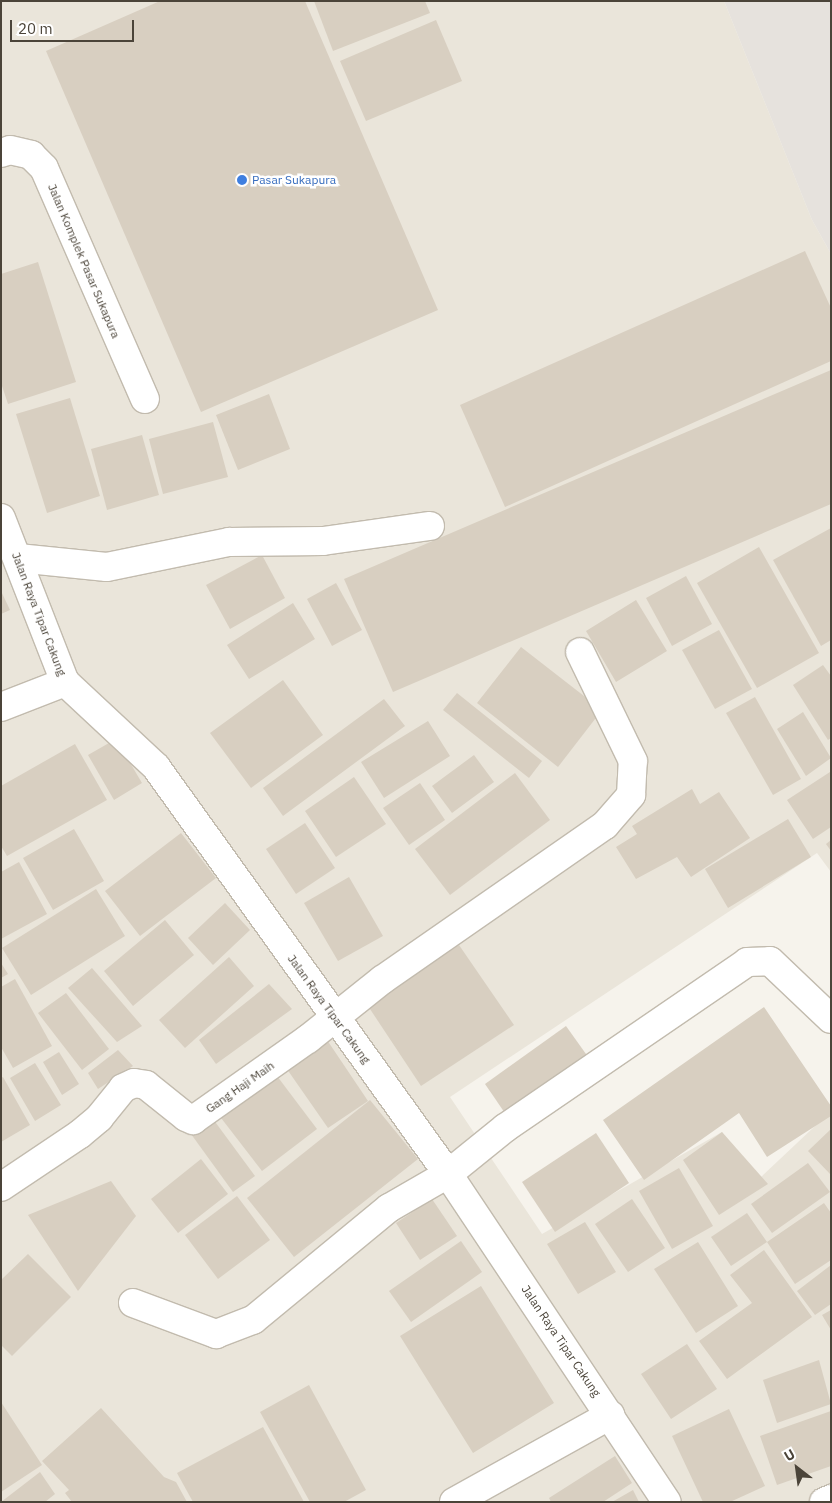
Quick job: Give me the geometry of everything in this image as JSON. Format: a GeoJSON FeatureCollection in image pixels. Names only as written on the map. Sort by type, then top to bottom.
{"type":"FeatureCollection","features":[{"type":"Feature","properties":{"kind":"street","name":"Jalan Komplek Pasar Sukapura"},"geometry":{"type":"LineString","coordinates":[[1,153],[10,150],[31,155],[44,168],[145,399]]}},
{"type":"Feature","properties":{"kind":"street","name":"Jalan Raya Tipar Cakung"},"geometry":{"type":"LineString","coordinates":[[1,518],[65,682],[156,767],[448,1174],[667,1502]]}},
{"type":"Feature","properties":{"kind":"street"},"geometry":{"type":"LineString","coordinates":[[18,558],[107,567],[229,542],[323,541],[430,526]]}},
{"type":"Feature","properties":{"kind":"street"},"geometry":{"type":"LineString","coordinates":[[334,1017],[382,980],[605,824],[631,796],[633,761],[580,652]]}},
{"type":"Feature","properties":{"kind":"street"},"geometry":{"type":"LineString","coordinates":[[1,707],[65,682]]}},
{"type":"Feature","properties":{"kind":"street"},"geometry":{"type":"LineString","coordinates":[[133,1303],[216,1334],[253,1320],[389,1208],[448,1174],[505,1128],[747,962],[770,961],[831,1019]]}},
{"type":"Feature","properties":{"kind":"street","name":"Gang Haji Maih"},"geometry":{"type":"LineString","coordinates":[[1,1187],[100,1118],[123,1088],[134,1083],[146,1085],[186,1117],[193,1120],[308,1039],[334,1017]]}},
{"type":"Feature","properties":{"kind":"street"},"geometry":{"type":"LineString","coordinates":[[454,1502],[610,1415]]}},
{"type":"Feature","properties":{"kind":"street"},"geometry":{"type":"LineString","coordinates":[[824,1502],[831,1499]]}},
{"type":"Feature","properties":{"kind":"shaded area"},"geometry":{"type":"Polygon","coordinates":[[[1,1],[724,1],[812,220],[831,254],[831,872],[817,853],[450,1097],[542,1234],[722,1132],[760,1178],[831,1111],[831,1502],[1,1502],[1,1]]]}},
{"type":"Feature","properties":{"kind":"shaded area"},"geometry":{"type":"Polygon","coordinates":[[[724,1],[831,1],[831,254],[812,220],[724,1]]]}},
{"type":"Feature","properties":{"kind":"building","name":"Pasar Sukapura"},"geometry":{"type":"Polygon","coordinates":[[[160,1],[305,1],[438,310],[201,412],[46,51],[160,1]]]}},
{"type":"Feature","properties":{"kind":"building"},"geometry":{"type":"Polygon","coordinates":[[[314,1],[425,1],[430,13],[333,51],[314,1]]]}},
{"type":"Feature","properties":{"kind":"building"},"geometry":{"type":"Polygon","coordinates":[[[436,20],[462,81],[366,121],[340,61],[436,20]]]}},
{"type":"Feature","properties":{"kind":"building"},"geometry":{"type":"Polygon","coordinates":[[[805,251],[831,308],[831,361],[505,507],[460,405],[805,251]]]}},
{"type":"Feature","properties":{"kind":"building"},"geometry":{"type":"Polygon","coordinates":[[[38,262],[76,382],[8,404],[1,383],[1,274],[38,262]]]}},
{"type":"Feature","properties":{"kind":"building"},"geometry":{"type":"Polygon","coordinates":[[[831,370],[831,504],[393,692],[344,579],[831,370]]]}},
{"type":"Feature","properties":{"kind":"building"},"geometry":{"type":"Polygon","coordinates":[[[269,394],[290,449],[238,470],[216,415],[269,394]]]}},
{"type":"Feature","properties":{"kind":"building"},"geometry":{"type":"Polygon","coordinates":[[[70,398],[100,496],[47,513],[16,414],[70,398]]]}},
{"type":"Feature","properties":{"kind":"building"},"geometry":{"type":"Polygon","coordinates":[[[213,422],[228,477],[163,494],[149,439],[213,422]]]}},
{"type":"Feature","properties":{"kind":"building"},"geometry":{"type":"Polygon","coordinates":[[[142,435],[159,495],[107,510],[91,449],[142,435]]]}},
{"type":"Feature","properties":{"kind":"building"},"geometry":{"type":"Polygon","coordinates":[[[831,528],[831,640],[821,646],[773,560],[831,528]]]}},
{"type":"Feature","properties":{"kind":"building"},"geometry":{"type":"Polygon","coordinates":[[[759,547],[819,653],[757,688],[697,583],[759,547]]]}},
{"type":"Feature","properties":{"kind":"building"},"geometry":{"type":"Polygon","coordinates":[[[262,555],[285,598],[230,629],[206,585],[262,555]]]}},
{"type":"Feature","properties":{"kind":"building"},"geometry":{"type":"Polygon","coordinates":[[[686,576],[712,624],[672,646],[646,598],[686,576]]]}},
{"type":"Feature","properties":{"kind":"building"},"geometry":{"type":"Polygon","coordinates":[[[336,583],[362,630],[332,646],[307,599],[336,583]]]}},
{"type":"Feature","properties":{"kind":"building"},"geometry":{"type":"Polygon","coordinates":[[[1,591],[10,610],[1,614],[1,591]]]}},
{"type":"Feature","properties":{"kind":"building"},"geometry":{"type":"Polygon","coordinates":[[[636,600],[667,651],[616,682],[586,631],[636,600]]]}},
{"type":"Feature","properties":{"kind":"building"},"geometry":{"type":"Polygon","coordinates":[[[293,603],[315,639],[249,679],[227,645],[293,603]]]}},
{"type":"Feature","properties":{"kind":"building"},"geometry":{"type":"Polygon","coordinates":[[[719,630],[752,689],[715,709],[682,650],[719,630]]]}},
{"type":"Feature","properties":{"kind":"building"},"geometry":{"type":"Polygon","coordinates":[[[521,647],[602,710],[558,767],[477,703],[521,647]]]}},
{"type":"Feature","properties":{"kind":"building"},"geometry":{"type":"Polygon","coordinates":[[[823,665],[831,676],[831,738],[828,740],[793,685],[823,665]]]}},
{"type":"Feature","properties":{"kind":"building"},"geometry":{"type":"Polygon","coordinates":[[[283,680],[323,735],[251,788],[210,733],[283,680]]]}},
{"type":"Feature","properties":{"kind":"building"},"geometry":{"type":"Polygon","coordinates":[[[457,693],[542,761],[529,778],[443,710],[457,693]]]}},
{"type":"Feature","properties":{"kind":"building"},"geometry":{"type":"Polygon","coordinates":[[[755,697],[801,779],[773,795],[726,713],[755,697]]]}},
{"type":"Feature","properties":{"kind":"building"},"geometry":{"type":"Polygon","coordinates":[[[384,699],[405,726],[283,816],[263,788],[384,699]]]}},
{"type":"Feature","properties":{"kind":"building"},"geometry":{"type":"Polygon","coordinates":[[[803,712],[831,758],[806,776],[777,729],[803,712]]]}},
{"type":"Feature","properties":{"kind":"building"},"geometry":{"type":"Polygon","coordinates":[[[428,721],[450,756],[384,798],[361,762],[428,721]]]}},
{"type":"Feature","properties":{"kind":"building"},"geometry":{"type":"Polygon","coordinates":[[[116,739],[142,783],[114,800],[88,755],[116,739]]]}},
{"type":"Feature","properties":{"kind":"building"},"geometry":{"type":"Polygon","coordinates":[[[75,744],[107,800],[7,856],[1,846],[1,786],[75,744]]]}},
{"type":"Feature","properties":{"kind":"building"},"geometry":{"type":"Polygon","coordinates":[[[474,755],[494,782],[452,813],[432,786],[474,755]]]}},
{"type":"Feature","properties":{"kind":"building"},"geometry":{"type":"Polygon","coordinates":[[[830,772],[831,827],[813,839],[787,800],[830,772]]]}},
{"type":"Feature","properties":{"kind":"building"},"geometry":{"type":"Polygon","coordinates":[[[515,773],[550,820],[450,895],[415,849],[515,773]]]}},
{"type":"Feature","properties":{"kind":"building"},"geometry":{"type":"Polygon","coordinates":[[[354,777],[386,824],[336,857],[305,811],[354,777]]]}},
{"type":"Feature","properties":{"kind":"building"},"geometry":{"type":"Polygon","coordinates":[[[420,783],[445,820],[409,845],[383,808],[420,783]]]}},
{"type":"Feature","properties":{"kind":"building"},"geometry":{"type":"Polygon","coordinates":[[[692,789],[700,804],[719,792],[750,838],[691,877],[677,857],[636,879],[616,847],[637,834],[632,826],[692,789]]]}},
{"type":"Feature","properties":{"kind":"building"},"geometry":{"type":"Polygon","coordinates":[[[788,819],[811,857],[728,908],[705,869],[788,819]]]}},
{"type":"Feature","properties":{"kind":"building"},"geometry":{"type":"Polygon","coordinates":[[[305,823],[335,868],[296,894],[266,849],[305,823]]]}},
{"type":"Feature","properties":{"kind":"building"},"geometry":{"type":"Polygon","coordinates":[[[74,829],[104,881],[53,910],[23,858],[74,829]]]}},
{"type":"Feature","properties":{"kind":"building"},"geometry":{"type":"Polygon","coordinates":[[[181,833],[216,878],[140,936],[105,891],[181,833]]]}},
{"type":"Feature","properties":{"kind":"building"},"geometry":{"type":"Polygon","coordinates":[[[831,840],[831,851],[826,844],[831,840]]]}},
{"type":"Feature","properties":{"kind":"building"},"geometry":{"type":"Polygon","coordinates":[[[19,862],[47,914],[1,939],[1,872],[19,862]]]}},
{"type":"Feature","properties":{"kind":"building"},"geometry":{"type":"Polygon","coordinates":[[[349,877],[383,936],[338,961],[304,903],[349,877]]]}},
{"type":"Feature","properties":{"kind":"building"},"geometry":{"type":"Polygon","coordinates":[[[96,889],[125,936],[31,995],[2,948],[96,889]]]}},
{"type":"Feature","properties":{"kind":"building"},"geometry":{"type":"Polygon","coordinates":[[[225,903],[250,930],[213,965],[188,938],[225,903]]]}},
{"type":"Feature","properties":{"kind":"building"},"geometry":{"type":"Polygon","coordinates":[[[165,920],[194,955],[133,1006],[104,971],[165,920]]]}},
{"type":"Feature","properties":{"kind":"building"},"geometry":{"type":"Polygon","coordinates":[[[459,945],[514,1025],[421,1086],[368,1006],[459,945]]]}},
{"type":"Feature","properties":{"kind":"building"},"geometry":{"type":"Polygon","coordinates":[[[229,957],[254,986],[185,1048],[159,1020],[229,957]]]}},
{"type":"Feature","properties":{"kind":"building"},"geometry":{"type":"Polygon","coordinates":[[[1,963],[8,974],[1,978],[1,963]]]}},
{"type":"Feature","properties":{"kind":"building"},"geometry":{"type":"Polygon","coordinates":[[[92,968],[142,1026],[117,1042],[68,988],[92,968]]]}},
{"type":"Feature","properties":{"kind":"building"},"geometry":{"type":"Polygon","coordinates":[[[15,979],[52,1046],[13,1068],[1,1047],[1,987],[15,979]]]}},
{"type":"Feature","properties":{"kind":"building"},"geometry":{"type":"Polygon","coordinates":[[[269,984],[292,1009],[216,1064],[199,1040],[269,984]]]}},
{"type":"Feature","properties":{"kind":"building"},"geometry":{"type":"Polygon","coordinates":[[[66,993],[109,1049],[82,1070],[38,1013],[66,993]]]}},
{"type":"Feature","properties":{"kind":"building"},"geometry":{"type":"Polygon","coordinates":[[[764,1007],[831,1106],[831,1116],[767,1157],[739,1113],[644,1180],[603,1120],[764,1007]]]}},
{"type":"Feature","properties":{"kind":"building"},"geometry":{"type":"Polygon","coordinates":[[[566,1026],[591,1061],[509,1119],[485,1084],[566,1026]]]}},
{"type":"Feature","properties":{"kind":"building"},"geometry":{"type":"Polygon","coordinates":[[[323,1034],[368,1101],[328,1128],[282,1062],[323,1034]]]}},
{"type":"Feature","properties":{"kind":"building"},"geometry":{"type":"Polygon","coordinates":[[[118,1050],[133,1066],[98,1089],[88,1073],[118,1050]]]}},
{"type":"Feature","properties":{"kind":"building"},"geometry":{"type":"Polygon","coordinates":[[[59,1052],[79,1084],[62,1095],[43,1062],[59,1052]]]}},
{"type":"Feature","properties":{"kind":"building"},"geometry":{"type":"Polygon","coordinates":[[[35,1063],[61,1105],[35,1121],[10,1078],[35,1063]]]}},
{"type":"Feature","properties":{"kind":"building"},"geometry":{"type":"Polygon","coordinates":[[[274,1072],[317,1129],[262,1171],[218,1114],[274,1072]]]}},
{"type":"Feature","properties":{"kind":"building"},"geometry":{"type":"Polygon","coordinates":[[[3,1077],[30,1125],[1,1142],[1,1078],[3,1077]]]}},
{"type":"Feature","properties":{"kind":"building"},"geometry":{"type":"Polygon","coordinates":[[[370,1100],[418,1159],[294,1257],[247,1198],[370,1100]]]}},
{"type":"Feature","properties":{"kind":"building"},"geometry":{"type":"Polygon","coordinates":[[[213,1119],[255,1176],[233,1192],[191,1134],[213,1119]]]}},
{"type":"Feature","properties":{"kind":"building"},"geometry":{"type":"Polygon","coordinates":[[[831,1129],[831,1175],[808,1151],[831,1129]]]}},
{"type":"Feature","properties":{"kind":"building"},"geometry":{"type":"Polygon","coordinates":[[[722,1132],[768,1184],[719,1215],[683,1160],[722,1132]]]}},
{"type":"Feature","properties":{"kind":"building"},"geometry":{"type":"Polygon","coordinates":[[[596,1133],[629,1183],[555,1232],[522,1182],[596,1133]]]}},
{"type":"Feature","properties":{"kind":"building"},"geometry":{"type":"Polygon","coordinates":[[[201,1159],[228,1194],[178,1233],[151,1199],[201,1159]]]}},
{"type":"Feature","properties":{"kind":"building"},"geometry":{"type":"Polygon","coordinates":[[[808,1163],[830,1192],[772,1233],[751,1204],[808,1163]]]}},
{"type":"Feature","properties":{"kind":"building"},"geometry":{"type":"Polygon","coordinates":[[[679,1168],[713,1226],[672,1249],[639,1191],[679,1168]]]}},
{"type":"Feature","properties":{"kind":"building"},"geometry":{"type":"Polygon","coordinates":[[[111,1181],[136,1216],[78,1291],[28,1215],[111,1181]]]}},
{"type":"Feature","properties":{"kind":"building"},"geometry":{"type":"Polygon","coordinates":[[[237,1196],[270,1240],[218,1279],[185,1235],[237,1196]]]}},
{"type":"Feature","properties":{"kind":"building"},"geometry":{"type":"Polygon","coordinates":[[[432,1199],[457,1236],[420,1260],[396,1223],[432,1199]]]}},
{"type":"Feature","properties":{"kind":"building"},"geometry":{"type":"Polygon","coordinates":[[[632,1199],[665,1248],[628,1272],[595,1224],[632,1199]]]}},
{"type":"Feature","properties":{"kind":"building"},"geometry":{"type":"Polygon","coordinates":[[[824,1203],[831,1213],[831,1260],[795,1284],[767,1242],[824,1203]]]}},
{"type":"Feature","properties":{"kind":"building"},"geometry":{"type":"Polygon","coordinates":[[[747,1213],[767,1242],[731,1266],[711,1237],[747,1213]]]}},
{"type":"Feature","properties":{"kind":"building"},"geometry":{"type":"Polygon","coordinates":[[[585,1222],[616,1272],[578,1294],[547,1244],[585,1222]]]}},
{"type":"Feature","properties":{"kind":"building"},"geometry":{"type":"Polygon","coordinates":[[[461,1241],[482,1272],[411,1322],[389,1291],[461,1241]]]}},
{"type":"Feature","properties":{"kind":"building"},"geometry":{"type":"Polygon","coordinates":[[[698,1242],[738,1306],[696,1333],[654,1269],[698,1242]]]}},
{"type":"Feature","properties":{"kind":"building"},"geometry":{"type":"Polygon","coordinates":[[[764,1250],[812,1317],[727,1379],[699,1341],[752,1303],[730,1275],[764,1250]]]}},
{"type":"Feature","properties":{"kind":"building"},"geometry":{"type":"Polygon","coordinates":[[[28,1254],[71,1297],[12,1356],[1,1345],[1,1280],[28,1254]]]}},
{"type":"Feature","properties":{"kind":"building"},"geometry":{"type":"Polygon","coordinates":[[[831,1265],[831,1304],[815,1315],[797,1291],[831,1265]]]}},
{"type":"Feature","properties":{"kind":"building"},"geometry":{"type":"Polygon","coordinates":[[[481,1286],[554,1403],[473,1453],[400,1336],[481,1286]]]}},
{"type":"Feature","properties":{"kind":"building"},"geometry":{"type":"Polygon","coordinates":[[[831,1310],[831,1330],[822,1315],[831,1310]]]}},
{"type":"Feature","properties":{"kind":"building"},"geometry":{"type":"Polygon","coordinates":[[[687,1344],[717,1389],[671,1419],[641,1374],[687,1344]]]}},
{"type":"Feature","properties":{"kind":"building"},"geometry":{"type":"Polygon","coordinates":[[[819,1360],[831,1404],[777,1423],[763,1380],[819,1360]]]}},
{"type":"Feature","properties":{"kind":"building"},"geometry":{"type":"Polygon","coordinates":[[[309,1385],[366,1490],[344,1502],[310,1502],[260,1412],[309,1385]]]}},
{"type":"Feature","properties":{"kind":"building"},"geometry":{"type":"Polygon","coordinates":[[[1,1402],[42,1465],[1,1492],[1,1402]]]}},
{"type":"Feature","properties":{"kind":"building"},"geometry":{"type":"Polygon","coordinates":[[[101,1408],[164,1477],[176,1482],[187,1502],[72,1502],[65,1493],[69,1490],[42,1461],[101,1408]]]}},
{"type":"Feature","properties":{"kind":"building"},"geometry":{"type":"Polygon","coordinates":[[[729,1409],[765,1486],[730,1502],[703,1502],[672,1436],[729,1409]]]}},
{"type":"Feature","properties":{"kind":"building"},"geometry":{"type":"Polygon","coordinates":[[[831,1411],[831,1466],[777,1485],[760,1436],[831,1411]]]}},
{"type":"Feature","properties":{"kind":"building"},"geometry":{"type":"Polygon","coordinates":[[[263,1427],[304,1502],[193,1502],[177,1473],[263,1427]]]}},
{"type":"Feature","properties":{"kind":"building"},"geometry":{"type":"Polygon","coordinates":[[[615,1456],[632,1483],[603,1502],[551,1502],[549,1498],[615,1456]]]}},
{"type":"Feature","properties":{"kind":"building"},"geometry":{"type":"Polygon","coordinates":[[[40,1472],[55,1494],[45,1502],[1,1502],[40,1472]]]}},
{"type":"Feature","properties":{"kind":"building"},"geometry":{"type":"Polygon","coordinates":[[[633,1490],[639,1502],[612,1502],[633,1490]]]}},
{"type":"Feature","properties":{"kind":"place","name":"Pasar Sukapura"},"geometry":{"type":"Point","coordinates":[242,180]}}]}
